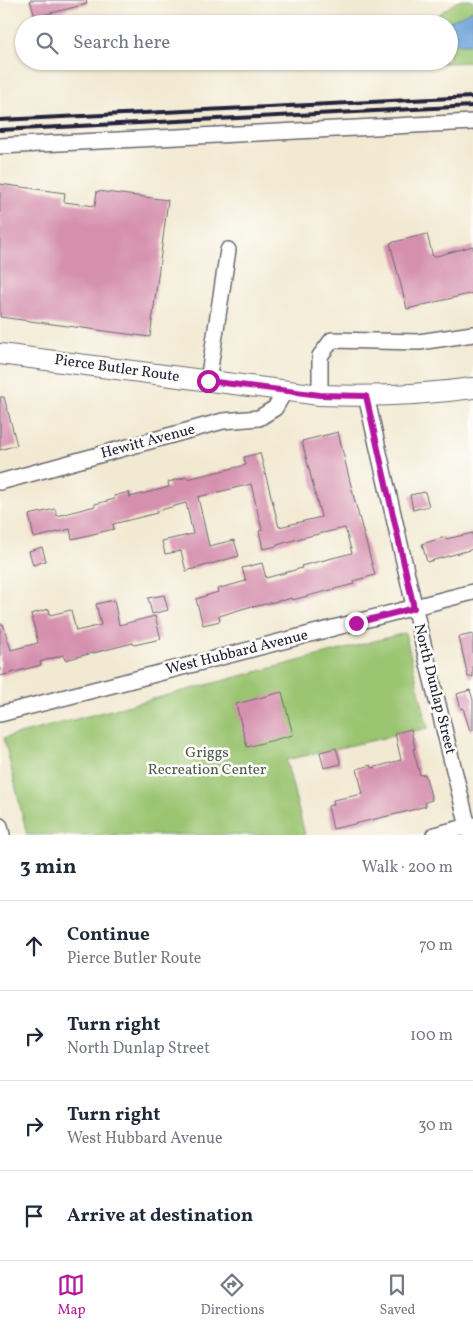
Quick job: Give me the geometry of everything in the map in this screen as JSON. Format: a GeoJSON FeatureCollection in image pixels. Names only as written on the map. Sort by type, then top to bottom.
{"type":"FeatureCollection","features":[{"type":"Feature","properties":{"kind":"main road","name":"Pierce Butler Route"},"geometry":{"type":"LineString","coordinates":[[0,354],[320,395],[366,396],[444,392],[473,388]]}},
{"type":"Feature","properties":{"kind":"street"},"geometry":{"type":"LineString","coordinates":[[0,146],[473,122]]}},
{"type":"Feature","properties":{"kind":"street"},"geometry":{"type":"LineString","coordinates":[[208,381],[228,250]]}},
{"type":"Feature","properties":{"kind":"street"},"geometry":{"type":"LineString","coordinates":[[320,395],[320,356],[332,340],[419,342],[473,334]]}},
{"type":"Feature","properties":{"kind":"street","name":"Hewitt Avenue"},"geometry":{"type":"LineString","coordinates":[[0,482],[224,422],[259,418],[275,408],[285,391]]}},
{"type":"Feature","properties":{"kind":"street","name":"North Dunlap Street"},"geometry":{"type":"LineString","coordinates":[[366,396],[414,608],[470,829]]}},
{"type":"Feature","properties":{"kind":"street","name":"West Hubbard Avenue"},"geometry":{"type":"LineString","coordinates":[[0,714],[473,592]]}},
{"type":"Feature","properties":{"kind":"street"},"geometry":{"type":"LineString","coordinates":[[434,835],[470,829]]}},
{"type":"Feature","properties":{"kind":"green space"},"geometry":{"type":"Polygon","coordinates":[[[459,0],[473,0],[473,62],[458,63],[458,15],[438,15],[459,0]]]}},
{"type":"Feature","properties":{"kind":"green space","name":"Griggs Recreation Center"},"geometry":{"type":"Polygon","coordinates":[[[405,633],[428,728],[286,760],[305,835],[27,835],[4,738],[405,633]]]}},
{"type":"Feature","properties":{"kind":"water"},"geometry":{"type":"Polygon","coordinates":[[[473,10],[473,44],[458,44],[458,17],[473,10]]]}},
{"type":"Feature","properties":{"kind":"building"},"geometry":{"type":"Polygon","coordinates":[[[30,0],[86,0],[87,4],[43,15],[34,15],[30,0]]]}},
{"type":"Feature","properties":{"kind":"building"},"geometry":{"type":"Polygon","coordinates":[[[0,184],[65,193],[64,202],[95,206],[97,191],[168,200],[150,337],[0,317],[0,184]]]}},
{"type":"Feature","properties":{"kind":"building"},"geometry":{"type":"Polygon","coordinates":[[[427,234],[433,257],[473,246],[473,293],[407,309],[390,243],[427,234]]]}},
{"type":"Feature","properties":{"kind":"building"},"geometry":{"type":"Polygon","coordinates":[[[0,397],[4,397],[17,445],[0,450],[0,397]]]}},
{"type":"Feature","properties":{"kind":"building"},"geometry":{"type":"Polygon","coordinates":[[[338,432],[375,575],[353,581],[354,584],[292,600],[291,598],[252,606],[219,616],[220,621],[203,625],[196,599],[218,592],[217,589],[246,581],[242,568],[262,563],[266,578],[302,568],[301,566],[352,553],[345,528],[263,549],[259,531],[262,530],[251,484],[198,497],[209,546],[234,540],[239,556],[186,571],[181,551],[165,554],[162,541],[193,534],[186,503],[157,511],[157,513],[113,524],[114,529],[72,539],[70,529],[34,538],[29,515],[55,509],[57,516],[95,506],[95,504],[115,499],[114,496],[129,492],[130,497],[169,487],[168,482],[246,465],[244,457],[260,453],[279,527],[321,517],[302,441],[338,432]]]}},
{"type":"Feature","properties":{"kind":"building"},"geometry":{"type":"Polygon","coordinates":[[[425,492],[429,506],[413,510],[410,495],[425,492]]]}},
{"type":"Feature","properties":{"kind":"building"},"geometry":{"type":"Polygon","coordinates":[[[473,533],[473,549],[427,562],[422,544],[445,537],[446,539],[473,533]]]}},
{"type":"Feature","properties":{"kind":"building"},"geometry":{"type":"Polygon","coordinates":[[[42,547],[46,561],[33,565],[29,551],[42,547]]]}},
{"type":"Feature","properties":{"kind":"building"},"geometry":{"type":"Polygon","coordinates":[[[164,595],[168,610],[152,614],[148,598],[164,595]]]}},
{"type":"Feature","properties":{"kind":"building"},"geometry":{"type":"Polygon","coordinates":[[[114,600],[119,625],[155,616],[161,639],[134,645],[133,643],[65,660],[63,655],[40,662],[41,665],[0,676],[0,624],[3,624],[11,650],[38,643],[31,614],[49,609],[50,615],[71,610],[76,631],[101,625],[96,604],[114,600]]]}},
{"type":"Feature","properties":{"kind":"building"},"geometry":{"type":"Polygon","coordinates":[[[473,634],[473,677],[468,677],[459,637],[473,634]]]}},
{"type":"Feature","properties":{"kind":"building"},"geometry":{"type":"Polygon","coordinates":[[[470,690],[473,700],[473,730],[470,731],[457,694],[470,690]]]}},
{"type":"Feature","properties":{"kind":"building"},"geometry":{"type":"Polygon","coordinates":[[[282,692],[293,735],[247,747],[236,704],[282,692]]]}},
{"type":"Feature","properties":{"kind":"building"},"geometry":{"type":"Polygon","coordinates":[[[411,729],[415,749],[413,749],[420,775],[425,774],[432,800],[425,802],[426,806],[333,829],[328,806],[334,805],[333,800],[363,794],[357,769],[371,765],[372,768],[401,760],[395,733],[411,729]]]}},
{"type":"Feature","properties":{"kind":"building"},"geometry":{"type":"Polygon","coordinates":[[[336,748],[341,764],[324,768],[320,752],[336,748]]]}},
{"type":"Feature","properties":{"kind":"railway"},"geometry":{"type":"LineString","coordinates":[[0,120],[473,97]]}},
{"type":"Feature","properties":{"kind":"railway"},"geometry":{"type":"LineString","coordinates":[[0,130],[473,106]]}},
{"type":"Feature","properties":{"kind":"route"},"geometry":{"type":"LineString","coordinates":[[208,381],[320,395],[366,396],[414,608],[356,623]]}}]}
